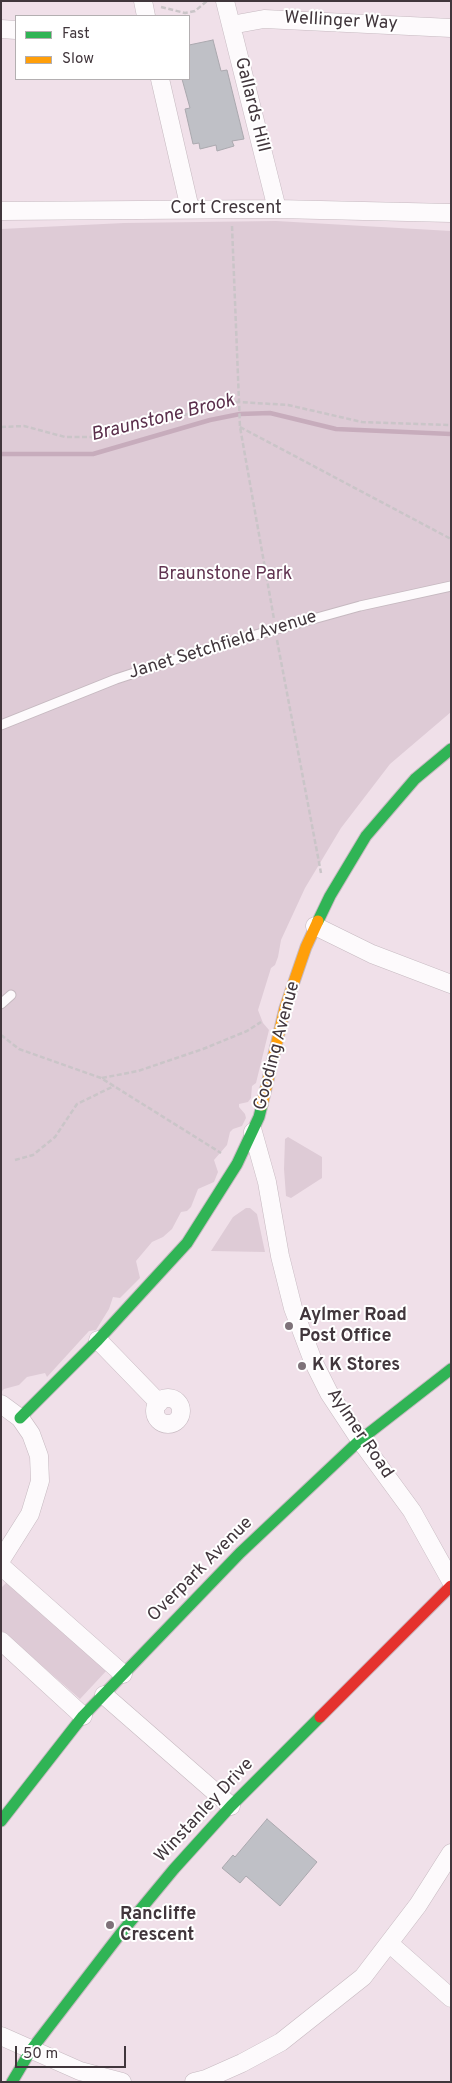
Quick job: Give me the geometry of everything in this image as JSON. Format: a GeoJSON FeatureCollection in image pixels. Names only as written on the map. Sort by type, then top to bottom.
{"type":"FeatureCollection","features":[{"type":"Feature","properties":{"kind":"street","name":"Gallards Hill"},"geometry":{"type":"LineString","coordinates":[[225,1],[277,209]]}},
{"type":"Feature","properties":{"kind":"street","name":"Wellinger Way"},"geometry":{"type":"LineString","coordinates":[[231,25],[264,19],[451,28]]}},
{"type":"Feature","properties":{"kind":"street"},"geometry":{"type":"LineString","coordinates":[[1,29],[15,30]]}},
{"type":"Feature","properties":{"kind":"street"},"geometry":{"type":"LineString","coordinates":[[160,80],[190,209]]}},
{"type":"Feature","properties":{"kind":"street","name":"Cort Crescent"},"geometry":{"type":"LineString","coordinates":[[1,211],[277,209],[451,213]]}},
{"type":"Feature","properties":{"kind":"street","name":"Gooding Avenue"},"geometry":{"type":"LineString","coordinates":[[20,1418],[98,1340],[187,1243],[237,1164],[253,1132],[259,1117],[285,1008],[306,947],[330,896],[366,836],[415,779],[451,749]]}},
{"type":"Feature","properties":{"kind":"street"},"geometry":{"type":"LineString","coordinates":[[316,926],[372,954],[451,984]]}},
{"type":"Feature","properties":{"kind":"street","name":"Aylmer Road"},"geometry":{"type":"LineString","coordinates":[[253,1132],[267,1182],[280,1256],[293,1308],[317,1369],[329,1393],[360,1440],[412,1511],[451,1581]]}},
{"type":"Feature","properties":{"kind":"street"},"geometry":{"type":"LineString","coordinates":[[98,1340],[159,1403]]}},
{"type":"Feature","properties":{"kind":"street","name":"Overpark Avenue"},"geometry":{"type":"LineString","coordinates":[[1,1822],[83,1716],[240,1554],[360,1440],[451,1370]]}},
{"type":"Feature","properties":{"kind":"street"},"geometry":{"type":"LineString","coordinates":[[1,1404],[20,1418],[31,1434],[39,1456],[40,1482],[30,1514],[1,1560]]}},
{"type":"Feature","properties":{"kind":"street"},"geometry":{"type":"LineString","coordinates":[[1,1566],[123,1674]]}},
{"type":"Feature","properties":{"kind":"street","name":"Winstanley Drive"},"geometry":{"type":"LineString","coordinates":[[12,2082],[31,2050],[121,1933],[174,1869],[231,1806],[451,1586]]}},
{"type":"Feature","properties":{"kind":"street"},"geometry":{"type":"LineString","coordinates":[[1,1641],[83,1716]]}},
{"type":"Feature","properties":{"kind":"street"},"geometry":{"type":"LineString","coordinates":[[104,1694],[231,1806]]}},
{"type":"Feature","properties":{"kind":"street"},"geometry":{"type":"LineString","coordinates":[[194,2082],[206,2079],[242,2063],[280,2042],[363,1976],[390,1944],[418,1905],[451,1853]]}},
{"type":"Feature","properties":{"kind":"street"},"geometry":{"type":"LineString","coordinates":[[390,1944],[451,1998]]}},
{"type":"Feature","properties":{"kind":"street"},"geometry":{"type":"LineString","coordinates":[[1,2036],[80,2071],[122,2082]]}},
{"type":"Feature","properties":{"kind":"lane","name":"Janet Setchfield Avenue"},"geometry":{"type":"LineString","coordinates":[[1,725],[116,679],[275,628],[360,606],[451,586]]}},
{"type":"Feature","properties":{"kind":"lane"},"geometry":{"type":"LineString","coordinates":[[1,1004],[11,996]]}},
{"type":"Feature","properties":{"kind":"path"},"geometry":{"type":"LineString","coordinates":[[145,9],[158,6],[186,13],[195,11],[207,1]]}},
{"type":"Feature","properties":{"kind":"path"},"geometry":{"type":"LineString","coordinates":[[232,209],[240,427],[318,865],[330,896]]}},
{"type":"Feature","properties":{"kind":"path"},"geometry":{"type":"LineString","coordinates":[[1,427],[24,426],[65,437],[92,438],[224,404],[239,402],[288,405],[362,422],[451,425]]}},
{"type":"Feature","properties":{"kind":"path"},"geometry":{"type":"LineString","coordinates":[[240,427],[451,539]]}},
{"type":"Feature","properties":{"kind":"path"},"geometry":{"type":"LineString","coordinates":[[101,1078],[138,1071],[203,1049],[246,1031],[262,1022]]}},
{"type":"Feature","properties":{"kind":"path"},"geometry":{"type":"LineString","coordinates":[[1,1035],[19,1049],[101,1078],[237,1164]]}},
{"type":"Feature","properties":{"kind":"path"},"geometry":{"type":"LineString","coordinates":[[15,1160],[33,1155],[55,1138],[77,1104],[114,1086]]}},
{"type":"Feature","properties":{"kind":"green space","name":"Braunstone Park"},"geometry":{"type":"Polygon","coordinates":[[[276,221],[451,231],[451,712],[390,764],[341,828],[305,888],[281,940],[278,957],[275,965],[271,968],[258,1010],[263,1023],[269,1030],[256,1083],[252,1086],[251,1098],[248,1102],[239,1104],[246,1118],[242,1126],[230,1132],[227,1145],[214,1160],[218,1172],[214,1182],[198,1189],[191,1207],[187,1211],[181,1212],[172,1229],[163,1237],[152,1242],[136,1261],[140,1278],[120,1298],[113,1297],[109,1309],[96,1330],[89,1331],[47,1377],[45,1373],[27,1377],[19,1385],[4,1389],[1,1392],[1,229],[124,223],[276,221]]]}},
{"type":"Feature","properties":{"kind":"green space"},"geometry":{"type":"Polygon","coordinates":[[[288,1137],[322,1157],[322,1178],[291,1198],[286,1196],[284,1169],[285,1139],[288,1137]]]}},
{"type":"Feature","properties":{"kind":"green space"},"geometry":{"type":"Polygon","coordinates":[[[246,1208],[250,1208],[257,1214],[265,1252],[211,1251],[233,1217],[246,1208]]]}},
{"type":"Feature","properties":{"kind":"green space"},"geometry":{"type":"Polygon","coordinates":[[[8,1581],[108,1669],[80,1699],[1,1630],[1,1588],[8,1581]]]}},
{"type":"Feature","properties":{"kind":"building"},"geometry":{"type":"Polygon","coordinates":[[[213,40],[221,71],[227,70],[244,139],[232,141],[234,146],[217,151],[216,145],[200,149],[199,143],[193,144],[185,109],[190,108],[182,80],[190,80],[190,45],[213,40]]]}},
{"type":"Feature","properties":{"kind":"building"},"geometry":{"type":"Polygon","coordinates":[[[267,1819],[317,1862],[280,1906],[246,1876],[240,1883],[222,1868],[233,1855],[235,1857],[267,1819]]]}},
{"type":"Feature","properties":{"kind":"waterway","name":"Braunstone Brook"},"geometry":{"type":"LineString","coordinates":[[1,454],[93,454],[210,420],[240,414],[270,413],[336,429],[451,434]]}},
{"type":"Feature","properties":{"kind":"traffic: fast"},"geometry":{"type":"LineString","coordinates":[[318,921],[330,896],[366,836],[415,779],[451,749]]}},
{"type":"Feature","properties":{"kind":"traffic: fast"},"geometry":{"type":"LineString","coordinates":[[20,1418],[98,1340],[187,1243],[237,1164],[259,1117],[262,1105]]}},
{"type":"Feature","properties":{"kind":"traffic: fast"},"geometry":{"type":"LineString","coordinates":[[1,1821],[83,1716],[240,1553],[360,1440],[451,1369]]}},
{"type":"Feature","properties":{"kind":"traffic: fast"},"geometry":{"type":"LineString","coordinates":[[12,2082],[31,2050],[121,1933],[174,1869],[231,1806],[320,1717]]}},
{"type":"Feature","properties":{"kind":"traffic: slow"},"geometry":{"type":"LineString","coordinates":[[262,1105],[285,1008],[306,947],[318,921]]}},
{"type":"Feature","properties":{"kind":"traffic: jam"},"geometry":{"type":"LineString","coordinates":[[320,1717],[451,1586]]}},
{"type":"Feature","properties":{"kind":"place","name":"Aylmer Road Post Office"},"geometry":{"type":"Point","coordinates":[289,1326]}},
{"type":"Feature","properties":{"kind":"place","name":"K K Stores"},"geometry":{"type":"Point","coordinates":[302,1366]}},
{"type":"Feature","properties":{"kind":"place","name":"Rancliffe Crescent"},"geometry":{"type":"Point","coordinates":[110,1925]}}]}
